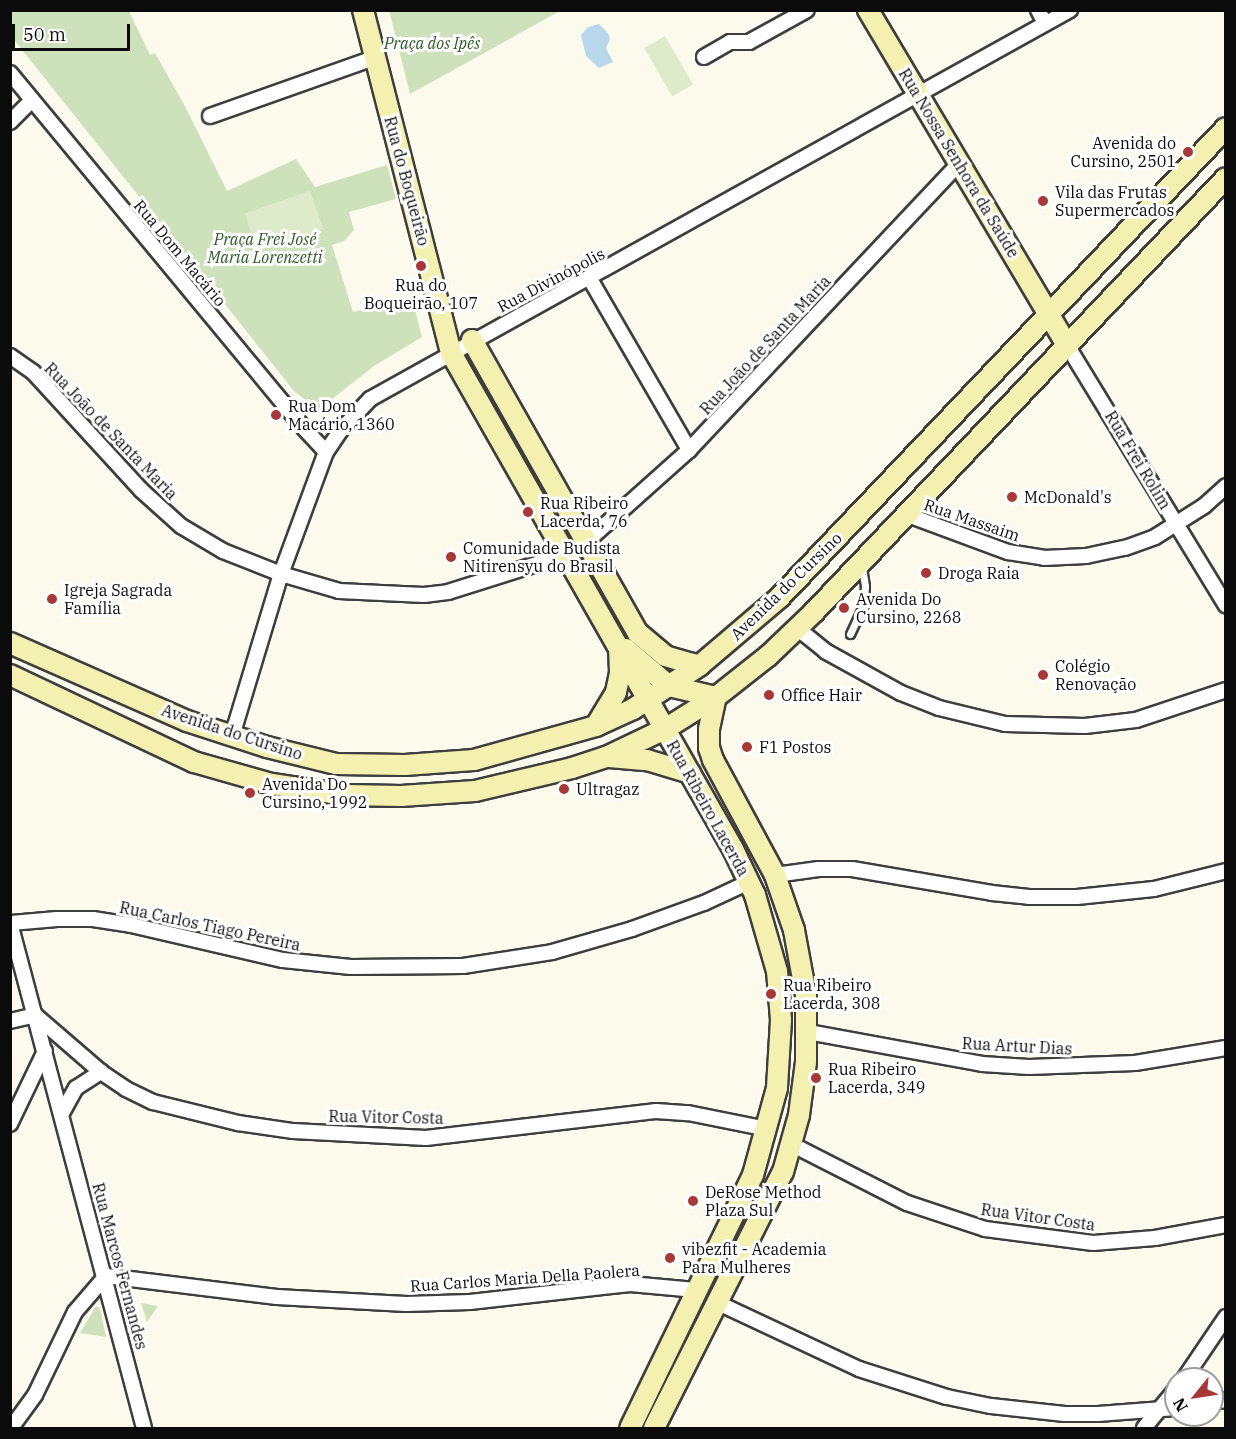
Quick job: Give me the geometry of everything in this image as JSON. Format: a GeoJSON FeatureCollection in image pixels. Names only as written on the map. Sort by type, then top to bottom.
{"type":"FeatureCollection","features":[{"type":"Feature","properties":{"kind":"main road","name":"Rua do Boqueirão"},"geometry":{"type":"LineString","coordinates":[[363,10],[451,353]]}},
{"type":"Feature","properties":{"kind":"main road","name":"Rua Nossa Senhora da Saúde"},"geometry":{"type":"LineString","coordinates":[[868,10],[1049,315]]}},
{"type":"Feature","properties":{"kind":"main road","name":"Avenida do Cursino"},"geometry":{"type":"LineString","coordinates":[[10,644],[187,721],[232,736],[336,764],[405,765],[474,760],[596,726],[648,699],[699,666],[780,597],[1226,128]]}},
{"type":"Feature","properties":{"kind":"main road","name":"Avenida do Cursino"},"geometry":{"type":"LineString","coordinates":[[10,675],[194,762],[272,784],[346,795],[402,796],[475,791],[572,768],[606,757],[665,729],[716,697],[768,656],[1226,178]]}},
{"type":"Feature","properties":{"kind":"main road","name":"Rua Frei Rolim"},"geometry":{"type":"LineString","coordinates":[[1049,315],[1067,345]]}},
{"type":"Feature","properties":{"kind":"main road"},"geometry":{"type":"LineString","coordinates":[[472,340],[638,633],[665,656],[699,666]]}},
{"type":"Feature","properties":{"kind":"main road","name":"Rua Ribeiro Lacerda"},"geometry":{"type":"LineString","coordinates":[[451,353],[733,849],[749,882],[777,972],[781,1020],[777,1088],[753,1175],[630,1428]]}},
{"type":"Feature","properties":{"kind":"main road"},"geometry":{"type":"LineString","coordinates":[[617,642],[654,676],[669,686],[716,697]]}},
{"type":"Feature","properties":{"kind":"main road"},"geometry":{"type":"LineString","coordinates":[[596,726],[616,692],[620,673],[617,642]]}},
{"type":"Feature","properties":{"kind":"main road","name":"Rua Ribeiro Lacerda"},"geometry":{"type":"LineString","coordinates":[[654,1428],[716,1302],[763,1216],[783,1172],[799,1115],[808,1032],[806,995],[794,930],[775,875],[711,754],[709,729],[716,697]]}},
{"type":"Feature","properties":{"kind":"main road"},"geometry":{"type":"LineString","coordinates":[[606,757],[646,760],[690,773]]}},
{"type":"Feature","properties":{"kind":"street"},"geometry":{"type":"LineString","coordinates":[[704,57],[730,42],[749,42],[807,10]]}},
{"type":"Feature","properties":{"kind":"street"},"geometry":{"type":"LineString","coordinates":[[1038,10],[1045,24]]}},
{"type":"Feature","properties":{"kind":"street","name":"Rua Divinópolis"},"geometry":{"type":"LineString","coordinates":[[232,736],[281,574],[326,452],[340,431],[370,399],[472,340],[590,279],[1070,10]]}},
{"type":"Feature","properties":{"kind":"street"},"geometry":{"type":"LineString","coordinates":[[210,116],[374,58]]}},
{"type":"Feature","properties":{"kind":"street","name":"Rua Dom Macário"},"geometry":{"type":"LineString","coordinates":[[10,73],[300,424],[326,452]]}},
{"type":"Feature","properties":{"kind":"street"},"geometry":{"type":"LineString","coordinates":[[10,122],[32,100]]}},
{"type":"Feature","properties":{"kind":"street","name":"Rua João de Santa Maria"},"geometry":{"type":"LineString","coordinates":[[585,543],[689,450],[960,162]]}},
{"type":"Feature","properties":{"kind":"street"},"geometry":{"type":"LineString","coordinates":[[590,279],[689,450]]}},
{"type":"Feature","properties":{"kind":"street","name":"Rua Frei Rolim"},"geometry":{"type":"LineString","coordinates":[[1067,345],[1226,605]]}},
{"type":"Feature","properties":{"kind":"street","name":"Rua João de Santa Maria"},"geometry":{"type":"LineString","coordinates":[[10,356],[33,372],[141,490],[181,526],[223,551],[281,574],[339,591],[424,595],[448,592],[565,555]]}},
{"type":"Feature","properties":{"kind":"street","name":"Rua Massaim"},"geometry":{"type":"LineString","coordinates":[[905,514],[1008,552],[1044,558],[1086,556],[1125,548],[1155,537],[1204,506],[1226,486]]}},
{"type":"Feature","properties":{"kind":"street"},"geometry":{"type":"LineString","coordinates":[[797,628],[825,651],[901,693],[939,708],[1005,724],[1085,726],[1136,720],[1226,690]]}},
{"type":"Feature","properties":{"kind":"street"},"geometry":{"type":"LineString","coordinates":[[775,875],[819,869],[852,869],[992,893],[1029,897],[1077,897],[1154,889],[1226,871]]}},
{"type":"Feature","properties":{"kind":"street","name":"Rua Carlos Tiago Pereira"},"geometry":{"type":"LineString","coordinates":[[11,923],[93,919],[131,925],[283,960],[351,967],[463,966],[552,952],[632,929],[704,903],[749,882]]}},
{"type":"Feature","properties":{"kind":"street","name":"Rua Marcos Fernandes"},"geometry":{"type":"LineString","coordinates":[[11,923],[106,1276],[144,1428]]}},
{"type":"Feature","properties":{"kind":"street"},"geometry":{"type":"LineString","coordinates":[[10,1021],[34,1015]]}},
{"type":"Feature","properties":{"kind":"street","name":"Rua Vitor Costa"},"geometry":{"type":"LineString","coordinates":[[34,1015],[101,1072],[126,1089],[180,1111],[293,1131],[426,1138],[656,1111],[688,1113],[767,1129]]}},
{"type":"Feature","properties":{"kind":"street","name":"Rua Artur Dias"},"geometry":{"type":"LineString","coordinates":[[808,1032],[982,1064],[1029,1067],[1135,1063],[1226,1048]]}},
{"type":"Feature","properties":{"kind":"street"},"geometry":{"type":"LineString","coordinates":[[10,1124],[45,1051]]}},
{"type":"Feature","properties":{"kind":"street"},"geometry":{"type":"LineString","coordinates":[[62,1113],[76,1088],[101,1072]]}},
{"type":"Feature","properties":{"kind":"street","name":"Rua Vitor Costa"},"geometry":{"type":"LineString","coordinates":[[791,1144],[908,1203],[985,1229],[1093,1243],[1155,1238],[1226,1226]]}},
{"type":"Feature","properties":{"kind":"street"},"geometry":{"type":"LineString","coordinates":[[11,1428],[35,1395],[75,1311],[106,1276]]}},
{"type":"Feature","properties":{"kind":"street","name":"Rua Carlos Maria Della Paolera"},"geometry":{"type":"LineString","coordinates":[[106,1276],[277,1297],[406,1304],[470,1302],[630,1284],[696,1290]]}},
{"type":"Feature","properties":{"kind":"street"},"geometry":{"type":"LineString","coordinates":[[716,1302],[859,1369],[947,1397],[991,1406],[1065,1414],[1164,1409]]}},
{"type":"Feature","properties":{"kind":"street"},"geometry":{"type":"LineString","coordinates":[[1192,1367],[1226,1317]]}},
{"type":"Feature","properties":{"kind":"street"},"geometry":{"type":"LineString","coordinates":[[1144,1428],[1164,1403]]}},
{"type":"Feature","properties":{"kind":"lane"},"geometry":{"type":"LineString","coordinates":[[850,634],[866,596],[861,561]]}},
{"type":"Feature","properties":{"kind":"green space","name":"Praça dos Ipês"},"geometry":{"type":"Polygon","coordinates":[[[389,10],[560,10],[560,11],[410,94],[389,10]]]}},
{"type":"Feature","properties":{"kind":"green space","name":"Praça Frei José Maria Lorenzetti"},"geometry":{"type":"Polygon","coordinates":[[[11,11],[129,11],[150,55],[155,53],[186,108],[227,191],[296,159],[315,187],[387,165],[396,199],[349,212],[354,230],[344,241],[332,245],[353,312],[412,298],[422,337],[374,366],[318,410],[294,391],[11,36],[11,11]]]}},
{"type":"Feature","properties":{"kind":"green space"},"geometry":{"type":"Polygon","coordinates":[[[665,36],[693,84],[672,96],[644,48],[665,36]]]}},
{"type":"Feature","properties":{"kind":"green space"},"geometry":{"type":"Polygon","coordinates":[[[310,191],[323,229],[258,251],[245,213],[310,191]]]}},
{"type":"Feature","properties":{"kind":"green space"},"geometry":{"type":"Polygon","coordinates":[[[141,1303],[158,1306],[147,1322],[141,1303]]]}},
{"type":"Feature","properties":{"kind":"green space"},"geometry":{"type":"Polygon","coordinates":[[[96,1306],[100,1308],[106,1337],[80,1333],[96,1306]]]}},
{"type":"Feature","properties":{"kind":"water"},"geometry":{"type":"Polygon","coordinates":[[[599,24],[608,33],[610,39],[606,48],[613,62],[599,68],[586,56],[581,35],[588,27],[599,24]]]}},
{"type":"Feature","properties":{"kind":"place","name":"Avenida do Cursino, 2501"},"geometry":{"type":"Point","coordinates":[1188,152]}},
{"type":"Feature","properties":{"kind":"place","name":"Vila das Frutas Supermercados"},"geometry":{"type":"Point","coordinates":[1043,201]}},
{"type":"Feature","properties":{"kind":"place","name":"Rua do Boqueirão, 107"},"geometry":{"type":"Point","coordinates":[421,266]}},
{"type":"Feature","properties":{"kind":"place","name":"Rua Dom Macário, 1360"},"geometry":{"type":"Point","coordinates":[276,415]}},
{"type":"Feature","properties":{"kind":"place","name":"McDonald's"},"geometry":{"type":"Point","coordinates":[1012,497]}},
{"type":"Feature","properties":{"kind":"place","name":"Rua Ribeiro Lacerda, 76"},"geometry":{"type":"Point","coordinates":[528,512]}},
{"type":"Feature","properties":{"kind":"place","name":"Comunidade Budista Nitirensyu do Brasil"},"geometry":{"type":"Point","coordinates":[451,557]}},
{"type":"Feature","properties":{"kind":"place","name":"Droga Raia"},"geometry":{"type":"Point","coordinates":[926,573]}},
{"type":"Feature","properties":{"kind":"place","name":"Igreja Sagrada Família"},"geometry":{"type":"Point","coordinates":[52,599]}},
{"type":"Feature","properties":{"kind":"place","name":"Avenida Do Cursino, 2268"},"geometry":{"type":"Point","coordinates":[844,608]}},
{"type":"Feature","properties":{"kind":"place","name":"Colégio Renovação"},"geometry":{"type":"Point","coordinates":[1043,675]}},
{"type":"Feature","properties":{"kind":"place","name":"Office Hair"},"geometry":{"type":"Point","coordinates":[769,695]}},
{"type":"Feature","properties":{"kind":"place","name":"F1 Postos"},"geometry":{"type":"Point","coordinates":[747,747]}},
{"type":"Feature","properties":{"kind":"place","name":"Ultragaz"},"geometry":{"type":"Point","coordinates":[564,789]}},
{"type":"Feature","properties":{"kind":"place","name":"Avenida Do Cursino, 1992"},"geometry":{"type":"Point","coordinates":[250,793]}},
{"type":"Feature","properties":{"kind":"place","name":"Rua Ribeiro Lacerda, 308"},"geometry":{"type":"Point","coordinates":[771,994]}},
{"type":"Feature","properties":{"kind":"place","name":"Rua Ribeiro Lacerda, 349"},"geometry":{"type":"Point","coordinates":[816,1078]}},
{"type":"Feature","properties":{"kind":"place","name":"DeRose Method Plaza Sul"},"geometry":{"type":"Point","coordinates":[693,1201]}},
{"type":"Feature","properties":{"kind":"place","name":"vibezfit - Academia Para Mulheres"},"geometry":{"type":"Point","coordinates":[670,1258]}}]}
